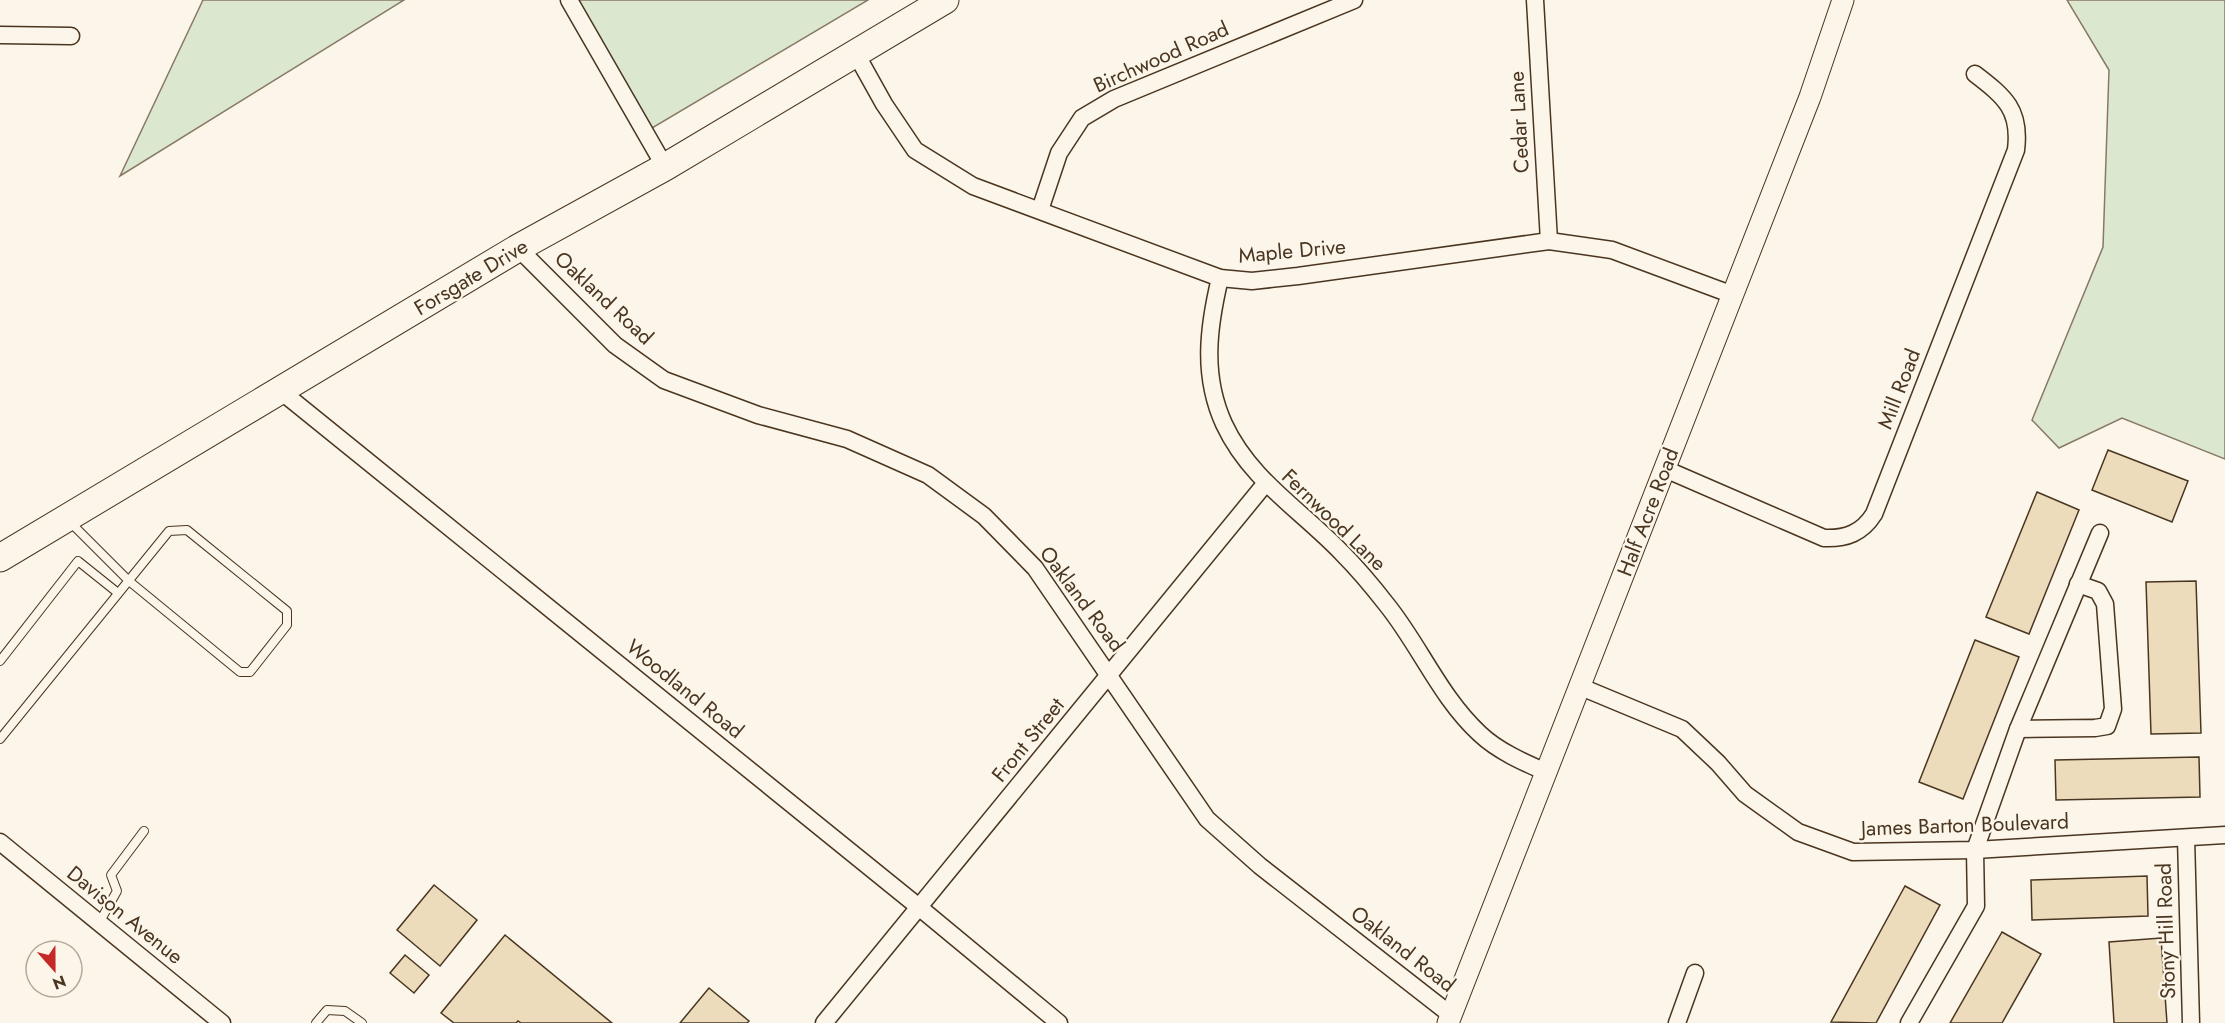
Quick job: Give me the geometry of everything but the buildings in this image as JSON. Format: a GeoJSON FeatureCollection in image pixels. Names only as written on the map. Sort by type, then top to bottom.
{"type":"FeatureCollection","features":[{"type":"Feature","properties":{"kind":"main road","name":"Forsgate Drive"},"geometry":{"type":"LineString","coordinates":[[0,558],[282,392],[518,248],[665,167],[945,0]]}},
{"type":"Feature","properties":{"kind":"street"},"geometry":{"type":"LineString","coordinates":[[569,0],[665,167]]}},
{"type":"Feature","properties":{"kind":"street","name":"Birchwood Road"},"geometry":{"type":"LineString","coordinates":[[1040,210],[1059,153],[1082,118],[1114,99],[1354,0]]}},
{"type":"Feature","properties":{"kind":"street","name":"Cedar Lane"},"geometry":{"type":"LineString","coordinates":[[1535,0],[1549,241]]}},
{"type":"Feature","properties":{"kind":"street","name":"Half Acre Road"},"geometry":{"type":"LineString","coordinates":[[1449,1019],[1581,687],[1810,97],[1843,0]]}},
{"type":"Feature","properties":{"kind":"street"},"geometry":{"type":"LineString","coordinates":[[0,35],[71,36]]}},
{"type":"Feature","properties":{"kind":"street","name":"Maple Drive"},"geometry":{"type":"LineString","coordinates":[[855,52],[884,104],[915,150],[973,186],[1220,278],[1252,281],[1298,276],[1549,241],[1612,250],[1733,295]]}},
{"type":"Feature","properties":{"kind":"street","name":"Mill Road"},"geometry":{"type":"LineString","coordinates":[[1665,469],[1824,538],[1850,536],[1868,524],[2016,150],[2017,124],[2005,96],[1975,74]]}},
{"type":"Feature","properties":{"kind":"street","name":"Oakland Road"},"geometry":{"type":"LineString","coordinates":[[518,248],[615,345],[664,380],[758,415],[847,439],[928,475],[984,516],[1035,568],[1207,819],[1260,866],[1449,1019]]}},
{"type":"Feature","properties":{"kind":"street","name":"Fernwood Lane"},"geometry":{"type":"LineString","coordinates":[[1220,278],[1207,346],[1210,386],[1223,423],[1239,453],[1265,484],[1342,553],[1380,597],[1453,704],[1480,734],[1514,758],[1546,772]]}},
{"type":"Feature","properties":{"kind":"street","name":"Woodland Road"},"geometry":{"type":"LineString","coordinates":[[282,392],[1059,1023]]}},
{"type":"Feature","properties":{"kind":"street","name":"Front Street"},"geometry":{"type":"LineString","coordinates":[[824,1023],[1265,484]]}},
{"type":"Feature","properties":{"kind":"street"},"geometry":{"type":"LineString","coordinates":[[1909,1023],[1976,906],[1975,850],[2018,729],[2100,533]]}},
{"type":"Feature","properties":{"kind":"street"},"geometry":{"type":"LineString","coordinates":[[2018,729],[2107,726],[2113,709],[2105,604],[2098,591],[2078,584]]}},
{"type":"Feature","properties":{"kind":"street","name":"James Barton Boulevard"},"geometry":{"type":"LineString","coordinates":[[1581,687],[1682,729],[1745,794],[1798,832],[1853,852],[1975,850],[2225,835]]}},
{"type":"Feature","properties":{"kind":"street","name":"Stony Hill Road"},"geometry":{"type":"LineString","coordinates":[[2186,838],[2191,1023]]}},
{"type":"Feature","properties":{"kind":"street","name":"Davison Avenue"},"geometry":{"type":"LineString","coordinates":[[0,842],[222,1023]]}},
{"type":"Feature","properties":{"kind":"street"},"geometry":{"type":"LineString","coordinates":[[1677,1023],[1695,973]]}},
{"type":"Feature","properties":{"kind":"lane"},"geometry":{"type":"LineString","coordinates":[[0,740],[118,593],[129,580],[169,531],[187,530],[287,611],[287,624],[250,672],[240,672],[129,580],[66,518]]}},
{"type":"Feature","properties":{"kind":"lane"},"geometry":{"type":"LineString","coordinates":[[0,661],[78,561],[118,593]]}},
{"type":"Feature","properties":{"kind":"lane"},"geometry":{"type":"LineString","coordinates":[[99,923],[117,891],[111,875],[144,831]]}},
{"type":"Feature","properties":{"kind":"lane"},"geometry":{"type":"LineString","coordinates":[[316,1023],[327,1010],[345,1011],[362,1023]]}},
{"type":"Feature","properties":{"kind":"green space"},"geometry":{"type":"Polygon","coordinates":[[[203,0],[404,0],[120,176],[203,0]]]}},
{"type":"Feature","properties":{"kind":"green space"},"geometry":{"type":"Polygon","coordinates":[[[564,0],[868,0],[642,134],[564,0]]]}},
{"type":"Feature","properties":{"kind":"green space"},"geometry":{"type":"Polygon","coordinates":[[[2067,0],[2225,0],[2225,459],[2122,418],[2059,448],[2032,420],[2103,247],[2109,70],[2067,0]]]}}]}
